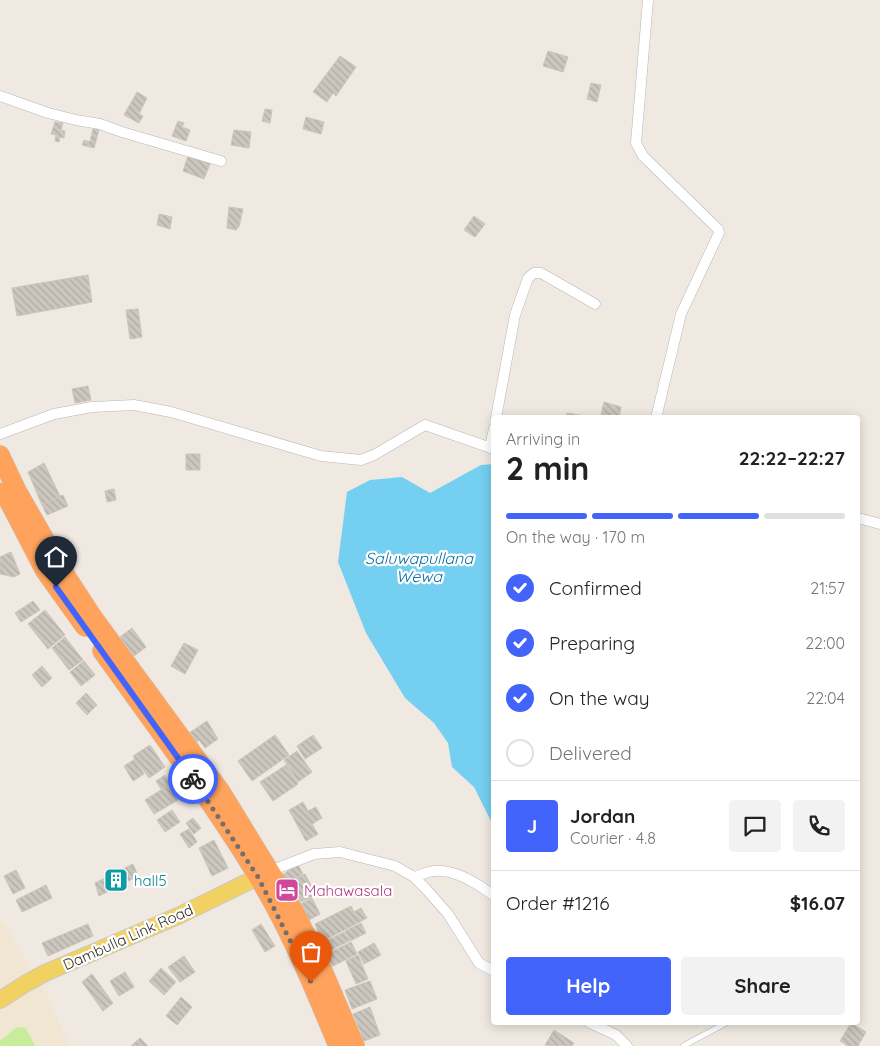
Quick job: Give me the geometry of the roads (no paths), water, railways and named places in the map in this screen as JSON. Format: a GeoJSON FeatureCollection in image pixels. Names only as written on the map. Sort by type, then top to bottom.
{"type":"FeatureCollection","features":[{"type":"Feature","properties":{"kind":"highway"},"geometry":{"type":"LineString","coordinates":[[0,455],[17,491],[64,573],[98,624],[221,792],[264,874],[338,1046]]}},
{"type":"Feature","properties":{"kind":"highway"},"geometry":{"type":"LineString","coordinates":[[0,484],[45,571],[206,797],[294,911],[355,1046]]}},
{"type":"Feature","properties":{"kind":"main road","name":"Dambulla Link Road"},"geometry":{"type":"LineString","coordinates":[[0,1000],[46,973],[178,916],[264,874]]}},
{"type":"Feature","properties":{"kind":"street"},"geometry":{"type":"LineString","coordinates":[[648,0],[636,143],[644,156],[718,229],[719,233],[681,314],[657,415]]}},
{"type":"Feature","properties":{"kind":"street"},"geometry":{"type":"LineString","coordinates":[[0,96],[48,113],[100,124],[221,161]]}},
{"type":"Feature","properties":{"kind":"street"},"geometry":{"type":"LineString","coordinates":[[497,415],[515,315],[528,278],[534,273],[541,273],[595,304]]}},
{"type":"Feature","properties":{"kind":"street"},"geometry":{"type":"LineString","coordinates":[[0,434],[54,414],[92,407],[134,405],[171,412],[321,456],[362,460],[425,425],[491,448]]}},
{"type":"Feature","properties":{"kind":"street"},"geometry":{"type":"LineString","coordinates":[[860,519],[880,524]]}},
{"type":"Feature","properties":{"kind":"street"},"geometry":{"type":"LineString","coordinates":[[264,874],[314,854],[340,852],[395,866],[414,877],[448,914],[479,963],[491,969]]}},
{"type":"Feature","properties":{"kind":"street"},"geometry":{"type":"LineString","coordinates":[[414,877],[430,871],[455,874],[491,894]]}},
{"type":"Feature","properties":{"kind":"street"},"geometry":{"type":"LineString","coordinates":[[594,1025],[616,1035],[627,1046]]}},
{"type":"Feature","properties":{"kind":"lane"},"geometry":{"type":"LineString","coordinates":[[683,1046],[722,1025]]}},
{"type":"Feature","properties":{"kind":"water","name":"Saluwapullana Wewa"},"geometry":{"type":"Polygon","coordinates":[[[491,464],[491,821],[474,787],[452,767],[448,743],[434,723],[405,698],[366,633],[338,562],[347,492],[370,480],[402,477],[430,493],[481,465],[491,464]]]}},
{"type":"Feature","properties":{"kind":"place","name":"hall5"},"geometry":{"type":"Point","coordinates":[116,880]}},
{"type":"Feature","properties":{"kind":"place","name":"Mahawasala"},"geometry":{"type":"Point","coordinates":[287,890]}}]}
